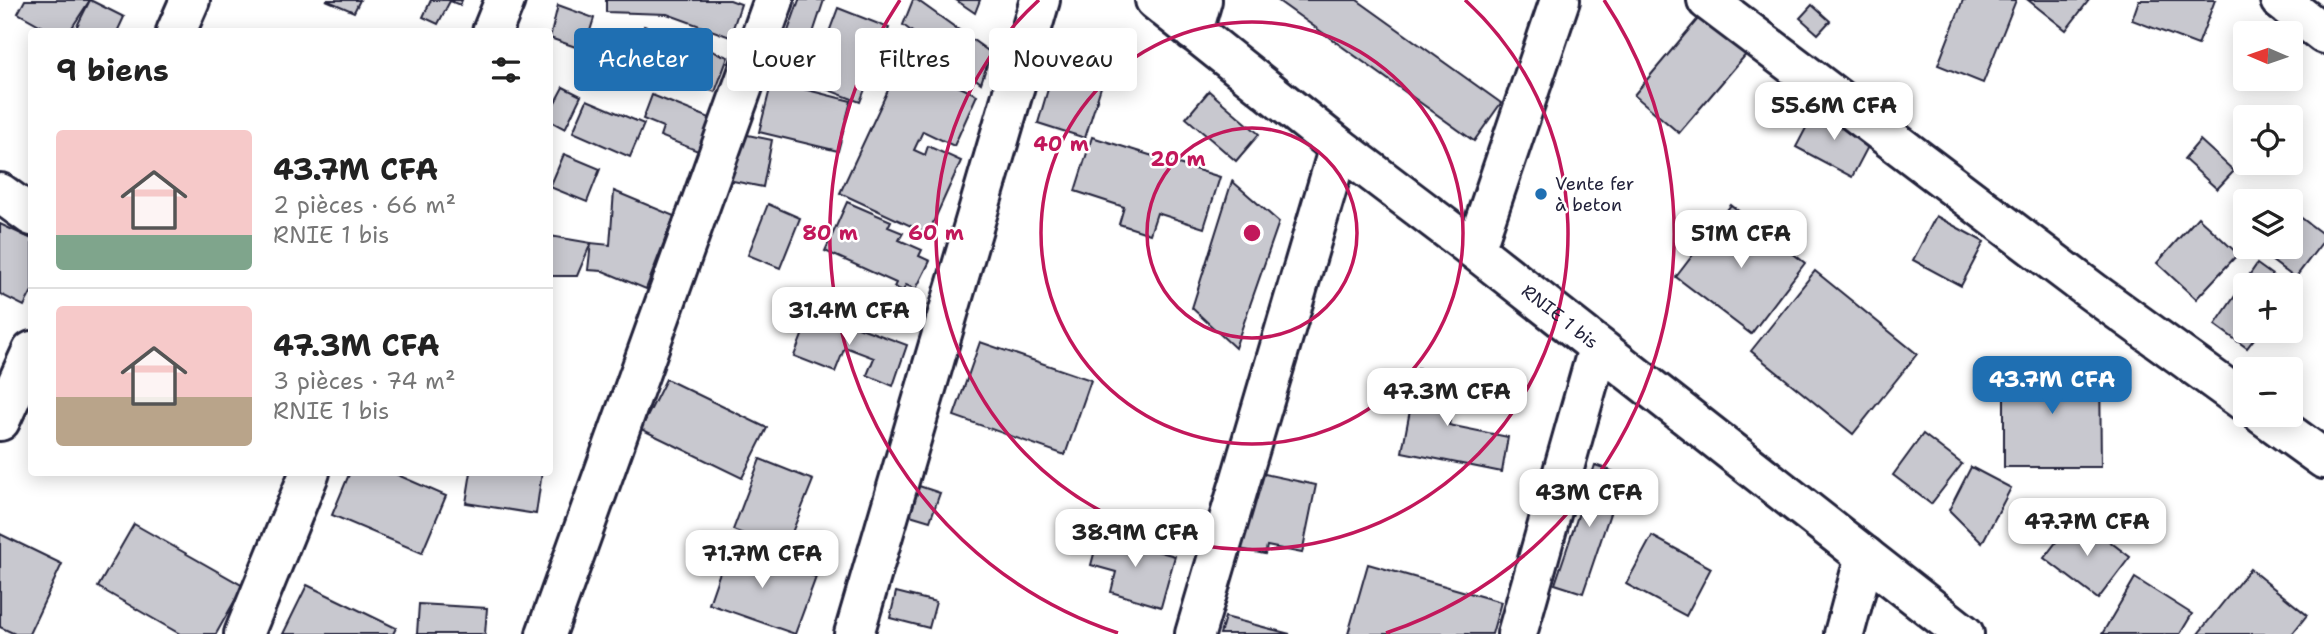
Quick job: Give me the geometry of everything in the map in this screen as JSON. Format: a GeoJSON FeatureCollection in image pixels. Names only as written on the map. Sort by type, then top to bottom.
{"type":"FeatureCollection","features":[{"type":"Feature","properties":{"kind":"street"},"geometry":{"type":"LineString","coordinates":[[178,28],[190,0]]}},
{"type":"Feature","properties":{"kind":"street"},"geometry":{"type":"LineString","coordinates":[[494,28],[505,0]]}},
{"type":"Feature","properties":{"kind":"street"},"geometry":{"type":"LineString","coordinates":[[546,634],[774,0]]}},
{"type":"Feature","properties":{"kind":"street"},"geometry":{"type":"LineString","coordinates":[[854,634],[1040,0]]}},
{"type":"Feature","properties":{"kind":"street","name":"RNIE 1 bis"},"geometry":{"type":"LineString","coordinates":[[1155,0],[1197,15],[1339,147],[1475,250],[1964,634]]}},
{"type":"Feature","properties":{"kind":"street"},"geometry":{"type":"LineString","coordinates":[[1475,250],[1560,0]]}},
{"type":"Feature","properties":{"kind":"street"},"geometry":{"type":"LineString","coordinates":[[1707,0],[2082,284],[2233,393]]}},
{"type":"Feature","properties":{"kind":"street"},"geometry":{"type":"LineString","coordinates":[[2280,0],[2324,34]]}},
{"type":"Feature","properties":{"kind":"street"},"geometry":{"type":"LineString","coordinates":[[1195,634],[1339,147]]}},
{"type":"Feature","properties":{"kind":"street"},"geometry":{"type":"LineString","coordinates":[[0,193],[28,213]]}},
{"type":"Feature","properties":{"kind":"street"},"geometry":{"type":"LineString","coordinates":[[1517,634],[1598,348]]}},
{"type":"Feature","properties":{"kind":"street"},"geometry":{"type":"LineString","coordinates":[[0,421],[28,360]]}},
{"type":"Feature","properties":{"kind":"street"},"geometry":{"type":"LineString","coordinates":[[2280,427],[2324,459]]}},
{"type":"Feature","properties":{"kind":"street"},"geometry":{"type":"LineString","coordinates":[[244,634],[308,476]]}},
{"type":"Feature","properties":{"kind":"street"},"geometry":{"type":"LineString","coordinates":[[1844,634],[1865,556]]}},
{"type":"Feature","properties":{"kind":"building"},"geometry":{"type":"Polygon","coordinates":[[[25,0],[90,0],[72,28],[45,28],[18,13],[25,0]]]}},
{"type":"Feature","properties":{"kind":"building"},"geometry":{"type":"Polygon","coordinates":[[[90,0],[124,17],[119,28],[76,28],[90,0]]]}},
{"type":"Feature","properties":{"kind":"building"},"geometry":{"type":"Polygon","coordinates":[[[326,0],[360,0],[354,12],[326,0]]]}},
{"type":"Feature","properties":{"kind":"building"},"geometry":{"type":"Polygon","coordinates":[[[431,0],[462,0],[460,5],[450,1],[438,24],[423,17],[431,0]]]}},
{"type":"Feature","properties":{"kind":"building"},"geometry":{"type":"Polygon","coordinates":[[[606,0],[730,0],[741,4],[733,28],[727,28],[727,36],[713,31],[713,28],[705,28],[667,14],[606,12],[606,0]]]}},
{"type":"Feature","properties":{"kind":"building"},"geometry":{"type":"Polygon","coordinates":[[[799,0],[824,0],[815,28],[789,28],[799,0]]]}},
{"type":"Feature","properties":{"kind":"building"},"geometry":{"type":"Polygon","coordinates":[[[913,0],[917,0],[956,28],[907,28],[903,25],[913,0]]]}},
{"type":"Feature","properties":{"kind":"building"},"geometry":{"type":"Polygon","coordinates":[[[956,0],[980,0],[975,13],[956,0]]]}},
{"type":"Feature","properties":{"kind":"building"},"geometry":{"type":"Polygon","coordinates":[[[1277,0],[1357,0],[1501,103],[1474,141],[1277,0]]]}},
{"type":"Feature","properties":{"kind":"building"},"geometry":{"type":"Polygon","coordinates":[[[1963,0],[2016,0],[1983,83],[1938,65],[1963,0]]]}},
{"type":"Feature","properties":{"kind":"building"},"geometry":{"type":"Polygon","coordinates":[[[2028,0],[2089,0],[2066,30],[2028,0]]]}},
{"type":"Feature","properties":{"kind":"building"},"geometry":{"type":"Polygon","coordinates":[[[2139,0],[2215,0],[2198,45],[2132,20],[2139,0]]]}},
{"type":"Feature","properties":{"kind":"building"},"geometry":{"type":"Polygon","coordinates":[[[558,5],[594,18],[591,28],[574,28],[574,46],[553,39],[558,5]]]}},
{"type":"Feature","properties":{"kind":"building"},"geometry":{"type":"Polygon","coordinates":[[[1812,5],[1830,21],[1818,34],[1800,18],[1812,5]]]}},
{"type":"Feature","properties":{"kind":"building"},"geometry":{"type":"Polygon","coordinates":[[[838,8],[889,28],[855,28],[855,91],[864,91],[860,102],[831,91],[841,91],[841,28],[831,28],[838,8]]]}},
{"type":"Feature","properties":{"kind":"building"},"geometry":{"type":"Polygon","coordinates":[[[1702,14],[1748,52],[1679,133],[1634,95],[1702,14]]]}},
{"type":"Feature","properties":{"kind":"building"},"geometry":{"type":"Polygon","coordinates":[[[975,42],[989,52],[981,83],[975,79],[975,42]]]}},
{"type":"Feature","properties":{"kind":"building"},"geometry":{"type":"Polygon","coordinates":[[[713,51],[727,57],[715,92],[712,91],[713,51]]]}},
{"type":"Feature","properties":{"kind":"building"},"geometry":{"type":"Polygon","coordinates":[[[563,87],[581,96],[565,129],[553,123],[553,106],[563,87]]]}},
{"type":"Feature","properties":{"kind":"building"},"geometry":{"type":"Polygon","coordinates":[[[769,91],[812,91],[851,101],[838,151],[759,132],[769,91]]]}},
{"type":"Feature","properties":{"kind":"building"},"geometry":{"type":"Polygon","coordinates":[[[888,91],[968,91],[977,95],[954,146],[923,131],[914,150],[925,155],[928,146],[961,161],[928,234],[840,193],[888,91]]]}},
{"type":"Feature","properties":{"kind":"building"},"geometry":{"type":"Polygon","coordinates":[[[1047,91],[1100,91],[1085,138],[1038,123],[1047,91]]]}},
{"type":"Feature","properties":{"kind":"building"},"geometry":{"type":"Polygon","coordinates":[[[1209,91],[1259,134],[1236,161],[1186,118],[1209,91]]]}},
{"type":"Feature","properties":{"kind":"building"},"geometry":{"type":"Polygon","coordinates":[[[652,95],[710,118],[698,151],[660,136],[663,127],[643,119],[652,95]]]}},
{"type":"Feature","properties":{"kind":"building"},"geometry":{"type":"Polygon","coordinates":[[[587,100],[644,124],[630,157],[573,132],[587,100]]]}},
{"type":"Feature","properties":{"kind":"building"},"geometry":{"type":"Polygon","coordinates":[[[1817,107],[1873,137],[1852,177],[1796,147],[1817,107]]]}},
{"type":"Feature","properties":{"kind":"building"},"geometry":{"type":"Polygon","coordinates":[[[738,133],[772,140],[763,187],[728,180],[738,133]]]}},
{"type":"Feature","properties":{"kind":"building"},"geometry":{"type":"Polygon","coordinates":[[[1092,137],[1220,177],[1204,228],[1157,213],[1150,234],[1119,224],[1124,207],[1075,191],[1092,137]]]}},
{"type":"Feature","properties":{"kind":"building"},"geometry":{"type":"Polygon","coordinates":[[[2200,140],[2233,172],[2217,189],[2184,159],[2200,140]]]}},
{"type":"Feature","properties":{"kind":"building"},"geometry":{"type":"Polygon","coordinates":[[[564,154],[600,169],[587,202],[553,188],[553,180],[564,154]]]}},
{"type":"Feature","properties":{"kind":"building"},"geometry":{"type":"Polygon","coordinates":[[[1232,181],[1279,222],[1235,348],[1192,308],[1232,181]]]}},
{"type":"Feature","properties":{"kind":"building"},"geometry":{"type":"Polygon","coordinates":[[[614,191],[674,216],[646,289],[603,271],[588,270],[591,243],[610,245],[614,191]]]}},
{"type":"Feature","properties":{"kind":"building"},"geometry":{"type":"Polygon","coordinates":[[[847,202],[891,221],[888,227],[903,233],[899,240],[922,250],[919,256],[930,261],[916,289],[906,285],[903,291],[894,287],[896,283],[825,251],[847,202]]]}},
{"type":"Feature","properties":{"kind":"building"},"geometry":{"type":"Polygon","coordinates":[[[768,204],[800,218],[780,268],[748,255],[768,204]]]}},
{"type":"Feature","properties":{"kind":"building"},"geometry":{"type":"Polygon","coordinates":[[[1731,205],[1805,263],[1751,334],[1676,277],[1731,205]]]}},
{"type":"Feature","properties":{"kind":"building"},"geometry":{"type":"Polygon","coordinates":[[[1936,216],[1984,242],[1961,286],[1913,260],[1936,216]]]}},
{"type":"Feature","properties":{"kind":"building"},"geometry":{"type":"Polygon","coordinates":[[[2198,217],[2233,249],[2233,259],[2196,299],[2157,263],[2198,217]]]}},
{"type":"Feature","properties":{"kind":"building"},"geometry":{"type":"Polygon","coordinates":[[[2303,219],[2324,235],[2324,240],[2299,273],[2288,273],[2270,259],[2303,259],[2303,219]]]}},
{"type":"Feature","properties":{"kind":"building"},"geometry":{"type":"Polygon","coordinates":[[[0,224],[28,237],[28,298],[24,306],[0,294],[0,224]]]}},
{"type":"Feature","properties":{"kind":"building"},"geometry":{"type":"Polygon","coordinates":[[[553,237],[591,243],[577,276],[553,276],[553,237]]]}},
{"type":"Feature","properties":{"kind":"building"},"geometry":{"type":"Polygon","coordinates":[[[2257,264],[2269,273],[2251,273],[2257,264]]]}},
{"type":"Feature","properties":{"kind":"building"},"geometry":{"type":"Polygon","coordinates":[[[1815,271],[1917,354],[1853,434],[1751,351],[1815,271]]]}},
{"type":"Feature","properties":{"kind":"building"},"geometry":{"type":"Polygon","coordinates":[[[2233,299],[2233,338],[2215,325],[2233,299]]]}},
{"type":"Feature","properties":{"kind":"building"},"geometry":{"type":"Polygon","coordinates":[[[812,310],[907,345],[893,386],[867,375],[874,358],[845,347],[835,372],[794,356],[812,310]]]}},
{"type":"Feature","properties":{"kind":"building"},"geometry":{"type":"Polygon","coordinates":[[[980,342],[1091,380],[1065,455],[954,416],[980,342]]]}},
{"type":"Feature","properties":{"kind":"building"},"geometry":{"type":"Polygon","coordinates":[[[2004,365],[2100,365],[2101,467],[2004,467],[2004,365]]]}},
{"type":"Feature","properties":{"kind":"building"},"geometry":{"type":"Polygon","coordinates":[[[1418,369],[1458,377],[1449,425],[1508,437],[1502,472],[1402,452],[1418,369]]]}},
{"type":"Feature","properties":{"kind":"building"},"geometry":{"type":"Polygon","coordinates":[[[666,379],[767,428],[742,478],[641,429],[666,379]]]}},
{"type":"Feature","properties":{"kind":"building"},"geometry":{"type":"Polygon","coordinates":[[[1923,434],[1962,464],[1931,504],[1893,475],[1923,434]]]}},
{"type":"Feature","properties":{"kind":"building"},"geometry":{"type":"Polygon","coordinates":[[[760,459],[813,480],[785,550],[733,530],[760,459]]]}},
{"type":"Feature","properties":{"kind":"building"},"geometry":{"type":"Polygon","coordinates":[[[1595,465],[1623,475],[1583,593],[1555,584],[1595,465]]]}},
{"type":"Feature","properties":{"kind":"building"},"geometry":{"type":"Polygon","coordinates":[[[1971,467],[2011,488],[1982,543],[1949,510],[1971,467]]]}},
{"type":"Feature","properties":{"kind":"building"},"geometry":{"type":"Polygon","coordinates":[[[1246,470],[1316,485],[1302,553],[1267,546],[1265,554],[1229,547],[1246,470]]]}},
{"type":"Feature","properties":{"kind":"building"},"geometry":{"type":"Polygon","coordinates":[[[348,476],[400,476],[446,496],[422,553],[332,515],[348,476]]]}},
{"type":"Feature","properties":{"kind":"building"},"geometry":{"type":"Polygon","coordinates":[[[470,476],[541,476],[536,514],[466,503],[470,476]]]}},
{"type":"Feature","properties":{"kind":"building"},"geometry":{"type":"Polygon","coordinates":[[[919,486],[940,493],[930,521],[910,515],[919,486]]]}},
{"type":"Feature","properties":{"kind":"building"},"geometry":{"type":"Polygon","coordinates":[[[2076,516],[2130,557],[2098,599],[2044,558],[2076,516]]]}},
{"type":"Feature","properties":{"kind":"building"},"geometry":{"type":"Polygon","coordinates":[[[134,524],[243,586],[216,634],[180,634],[98,587],[134,524]]]}},
{"type":"Feature","properties":{"kind":"building"},"geometry":{"type":"Polygon","coordinates":[[[0,534],[62,564],[29,634],[15,634],[0,627],[0,534]]]}},
{"type":"Feature","properties":{"kind":"building"},"geometry":{"type":"Polygon","coordinates":[[[1099,535],[1175,556],[1161,607],[1111,592],[1116,572],[1091,565],[1099,535]]]}},
{"type":"Feature","properties":{"kind":"building"},"geometry":{"type":"Polygon","coordinates":[[[1652,536],[1711,568],[1686,616],[1626,584],[1652,536]]]}},
{"type":"Feature","properties":{"kind":"building"},"geometry":{"type":"Polygon","coordinates":[[[729,546],[816,577],[795,634],[709,604],[729,546]]]}},
{"type":"Feature","properties":{"kind":"building"},"geometry":{"type":"Polygon","coordinates":[[[1368,564],[1501,602],[1492,634],[1348,634],[1368,564]]]}},
{"type":"Feature","properties":{"kind":"building"},"geometry":{"type":"Polygon","coordinates":[[[2250,569],[2307,615],[2292,634],[2198,634],[2250,569]]]}},
{"type":"Feature","properties":{"kind":"building"},"geometry":{"type":"Polygon","coordinates":[[[2135,578],[2192,614],[2180,634],[2102,634],[2135,578]]]}},
{"type":"Feature","properties":{"kind":"building"},"geometry":{"type":"Polygon","coordinates":[[[307,585],[396,628],[393,634],[283,634],[307,585]]]}},
{"type":"Feature","properties":{"kind":"building"},"geometry":{"type":"Polygon","coordinates":[[[896,592],[936,602],[929,628],[890,618],[896,592]]]}},
{"type":"Feature","properties":{"kind":"building"},"geometry":{"type":"Polygon","coordinates":[[[419,604],[487,608],[485,634],[417,634],[419,604]]]}},
{"type":"Feature","properties":{"kind":"building"},"geometry":{"type":"Polygon","coordinates":[[[1225,617],[1290,634],[1220,634],[1225,617]]]}},
{"type":"Feature","properties":{"kind":"place","name":"Vente fer à beton"},"geometry":{"type":"Point","coordinates":[1541,194]}}]}
